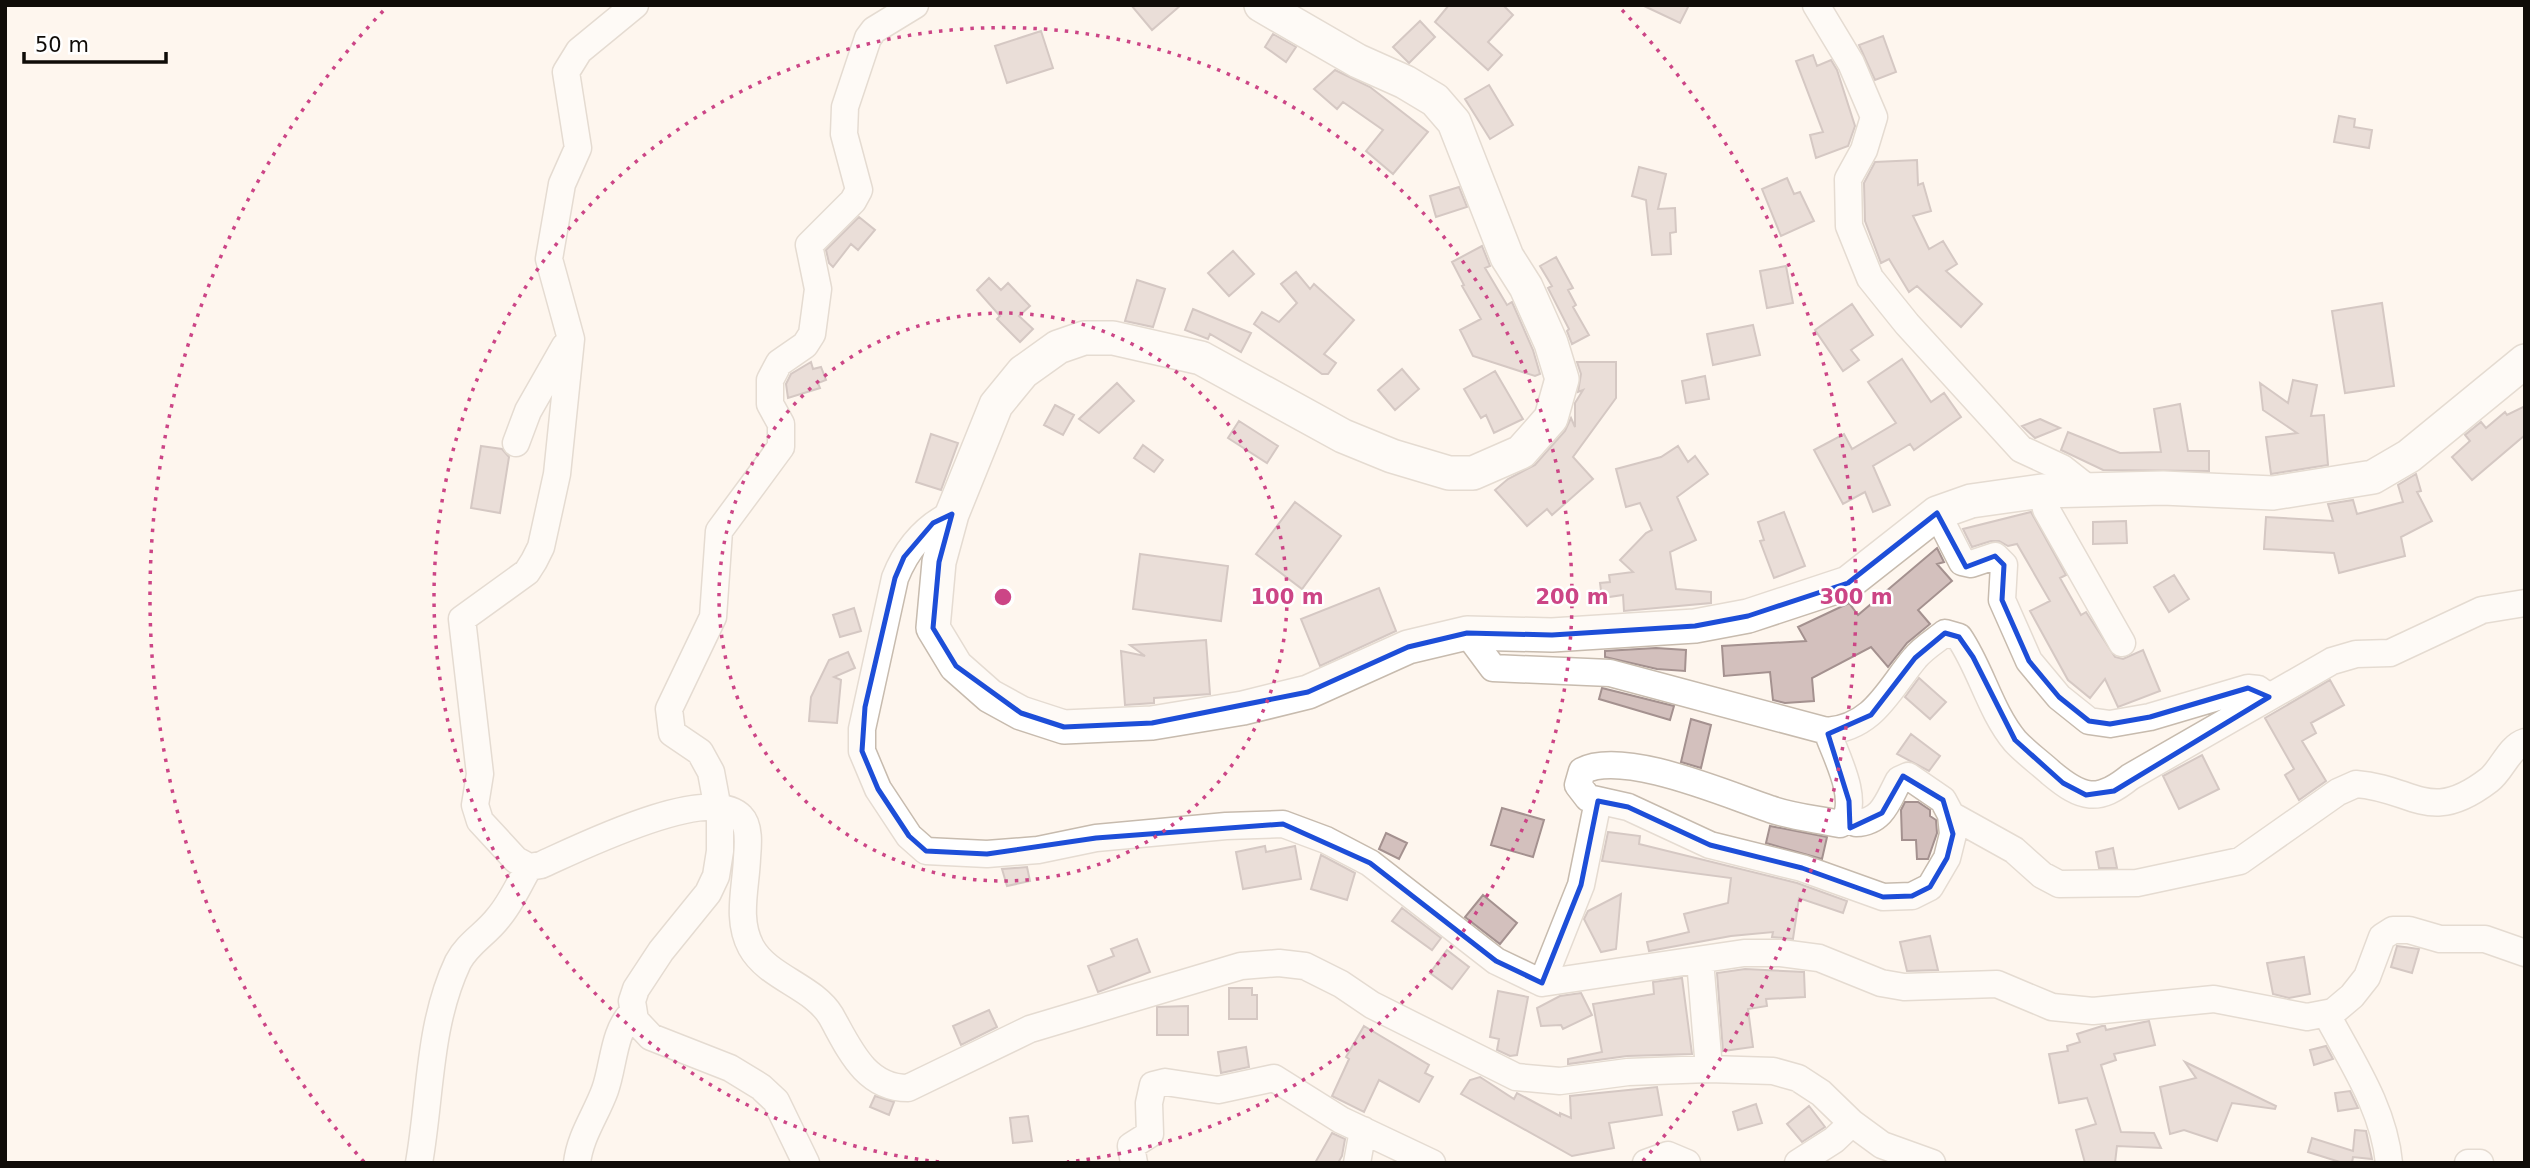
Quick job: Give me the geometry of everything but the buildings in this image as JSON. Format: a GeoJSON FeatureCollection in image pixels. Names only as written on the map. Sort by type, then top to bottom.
{"type":"FeatureCollection","features":[{"type":"Feature","properties":{"kind":"main road"},"geometry":{"type":"LineString","coordinates":[[1261,5],[1358,61],[1405,82],[1435,100],[1454,122],[1507,257],[1526,287],[1551,343],[1562,379],[1551,418],[1521,452],[1473,473],[1450,473],[1392,456],[1343,436],[1201,358],[1113,338],[1084,338],[1058,347],[1023,372],[996,405],[952,514],[939,562],[933,628],[956,666],[990,696],[1021,713],[1064,727],[1152,723],[1243,708],[1308,692],[1408,648],[1467,633],[1552,635],[1695,626],[1748,616],[1848,583],[1937,513],[1971,501],[2042,491],[2163,488],[2273,493],[2373,477],[2409,456],[2525,360]]}},
{"type":"Feature","properties":{"kind":"street"},"geometry":{"type":"LineString","coordinates":[[528,867],[516,860],[480,821],[477,813],[476,792],[480,774],[462,620],[527,572],[541,547],[556,474],[571,339],[549,259],[562,184],[578,148],[566,72],[579,51],[635,5]]}},
{"type":"Feature","properties":{"kind":"street"},"geometry":{"type":"LineString","coordinates":[[576,1163],[583,1137],[605,1091],[624,1024],[633,1012],[636,989],[661,951],[701,904],[716,876],[720,851],[718,805],[706,760],[672,733],[669,709],[713,617],[719,531],[781,447],[781,424],[770,404],[770,380],[779,363],[805,345],[812,334],[818,289],[809,245],[853,201],[859,190],[846,149],[843,118],[864,48],[874,30],[915,5]]}},
{"type":"Feature","properties":{"kind":"street"},"geometry":{"type":"LineString","coordinates":[[1816,5],[1851,63],[1874,117],[1864,150],[1848,179],[1849,226],[1870,278],[1924,343],[2021,449],[2062,468],[2090,490]]}},
{"type":"Feature","properties":{"kind":"street"},"geometry":{"type":"LineString","coordinates":[[516,443],[528,411],[571,339]]}},
{"type":"Feature","properties":{"kind":"street"},"geometry":{"type":"LineString","coordinates":[[2042,491],[2046,509],[2122,643]]}},
{"type":"Feature","properties":{"kind":"street"},"geometry":{"type":"LineString","coordinates":[[1937,513],[1962,562],[1971,564],[1995,556],[2004,565],[2002,600],[2029,661],[2059,697],[2089,721],[2110,724],[2142,719],[2248,688],[2258,689],[2269,697]]}},
{"type":"Feature","properties":{"kind":"street"},"geometry":{"type":"LineString","coordinates":[[952,514],[933,523],[904,557],[899,567],[862,729],[862,751],[878,789],[909,836],[926,851],[949,855],[999,853],[1038,850],[1096,838],[1226,826],[1283,824],[1326,840],[1370,863],[1496,961],[1542,983],[1744,953],[1819,958],[1892,985],[1997,984],[2052,1007],[2093,1011],[2214,999],[2307,1017],[2326,1015],[2352,996],[2367,977],[2382,937],[2393,930],[2409,930],[2440,939],[2486,939],[2525,953]]}},
{"type":"Feature","properties":{"kind":"street"},"geometry":{"type":"LineString","coordinates":[[1467,633],[1493,668],[1610,673],[1827,731],[1856,725],[1871,715],[1896,687],[1915,658],[1945,634],[1959,637],[1973,657],[1991,699],[2015,740],[2063,783],[2086,794],[2097,795],[2114,790],[2130,777],[2332,661],[2362,653],[2390,653],[2482,610],[2525,603]]}},
{"type":"Feature","properties":{"kind":"street"},"geometry":{"type":"LineString","coordinates":[[1827,731],[1849,801],[1848,815],[1840,824],[1773,810],[1674,776],[1643,770],[1592,767],[1582,771],[1578,785],[1583,794],[1598,801],[1628,807],[1710,845],[1802,868],[1883,897],[1912,896],[1930,887],[1947,858],[1953,834],[1951,815],[1943,800],[1903,776],[1882,813],[1872,820],[1857,823],[1848,815]]}},
{"type":"Feature","properties":{"kind":"street"},"geometry":{"type":"LineString","coordinates":[[1951,815],[2014,850],[2054,883],[2137,883],[2241,861],[2266,846],[2338,792],[2356,784],[2419,802],[2444,803],[2487,781],[2517,745],[2525,741]]}},
{"type":"Feature","properties":{"kind":"street"},"geometry":{"type":"LineString","coordinates":[[1542,983],[1581,885],[1598,801]]}},
{"type":"Feature","properties":{"kind":"street"},"geometry":{"type":"LineString","coordinates":[[419,1163],[431,1055],[450,981],[466,949],[500,916],[528,867],[674,812],[718,805],[743,818],[747,833],[742,918],[752,950],[770,967],[821,1004],[858,1063],[882,1083],[895,1088],[908,1088],[1030,1029],[1241,966],[1279,963],[1305,966],[1341,984],[1372,1005],[1516,1077],[1560,1080],[1628,1072],[1709,1069],[1773,1071],[1798,1078],[1821,1093],[1852,1123],[1882,1144],[1931,1163]]}},
{"type":"Feature","properties":{"kind":"street"},"geometry":{"type":"LineString","coordinates":[[1700,960],[1709,1069]]}},
{"type":"Feature","properties":{"kind":"street"},"geometry":{"type":"LineString","coordinates":[[633,1012],[642,1030],[651,1037],[730,1068],[761,1087],[776,1101],[806,1163]]}},
{"type":"Feature","properties":{"kind":"street"},"geometry":{"type":"LineString","coordinates":[[2326,1015],[2378,1111],[2387,1143],[2389,1163]]}},
{"type":"Feature","properties":{"kind":"street"},"geometry":{"type":"LineString","coordinates":[[1134,1163],[1131,1146],[1150,1134],[1151,1090],[1157,1082],[1218,1090],[1274,1078],[1341,1121],[1433,1163]]}},
{"type":"Feature","properties":{"kind":"street"},"geometry":{"type":"LineString","coordinates":[[1798,1163],[1834,1140],[1852,1123]]}},
{"type":"Feature","properties":{"kind":"street"},"geometry":{"type":"LineString","coordinates":[[1357,1163],[1363,1130]]}},
{"type":"Feature","properties":{"kind":"street"},"geometry":{"type":"LineString","coordinates":[[1646,1163],[1668,1155],[1687,1163]]}},
{"type":"Feature","properties":{"kind":"street"},"geometry":{"type":"LineString","coordinates":[[2468,1163],[2480,1163]]}},
{"type":"Feature","properties":{"kind":"highlighted area"},"geometry":{"type":"Polygon","coordinates":[[[1937,513],[1966,567],[1995,556],[2004,565],[2002,600],[2029,661],[2059,697],[2089,721],[2110,724],[2150,717],[2248,688],[2269,697],[2114,791],[2086,795],[2063,783],[2015,740],[1973,657],[1959,637],[1945,633],[1915,658],[1871,715],[1828,734],[1849,801],[1850,828],[1882,813],[1903,776],[1943,800],[1953,834],[1947,858],[1930,887],[1912,896],[1883,897],[1802,868],[1710,845],[1628,807],[1598,801],[1581,885],[1542,983],[1496,961],[1370,863],[1283,824],[1096,838],[987,854],[926,851],[909,836],[878,789],[862,751],[865,707],[895,578],[904,557],[933,523],[952,514],[939,562],[933,628],[956,666],[1021,713],[1064,727],[1152,723],[1308,692],[1408,647],[1467,633],[1552,635],[1695,626],[1748,616],[1848,583],[1937,513]]]}}]}
